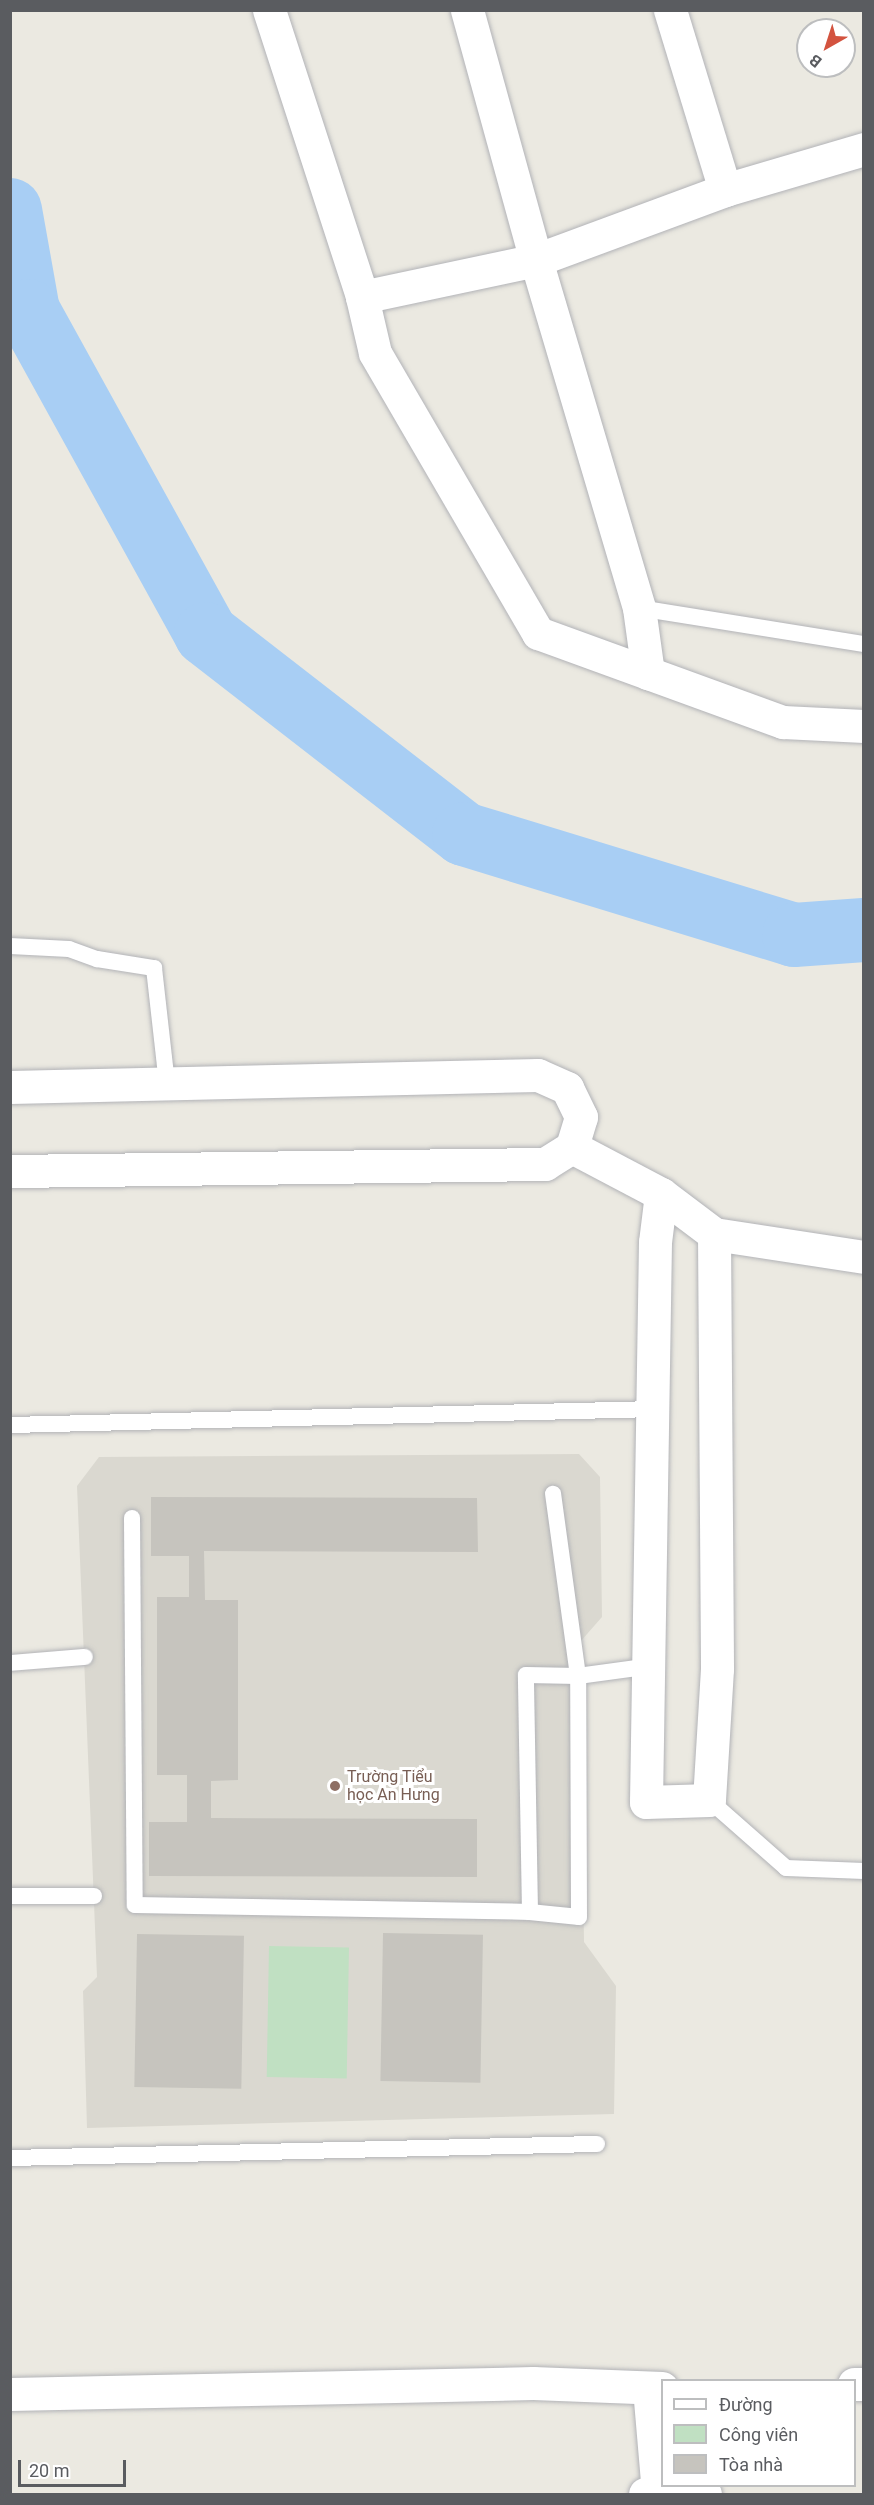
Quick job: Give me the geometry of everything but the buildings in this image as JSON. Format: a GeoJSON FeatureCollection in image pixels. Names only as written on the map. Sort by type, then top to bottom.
{"type":"FeatureCollection","features":[{"type":"Feature","properties":{"kind":"street"},"geometry":{"type":"LineString","coordinates":[[269,10],[362,297],[375,353],[538,633],[783,722],[864,726]]}},
{"type":"Feature","properties":{"kind":"street"},"geometry":{"type":"LineString","coordinates":[[467,10],[536,260],[639,608],[648,673]]}},
{"type":"Feature","properties":{"kind":"street"},"geometry":{"type":"LineString","coordinates":[[670,10],[725,190]]}},
{"type":"Feature","properties":{"kind":"street"},"geometry":{"type":"LineString","coordinates":[[362,297],[536,260],[725,190],[864,149]]}},
{"type":"Feature","properties":{"kind":"street"},"geometry":{"type":"LineString","coordinates":[[10,1087],[538,1075],[567,1088],[581,1117],[572,1147],[545,1164],[10,1171]]}},
{"type":"Feature","properties":{"kind":"street"},"geometry":{"type":"LineString","coordinates":[[572,1147],[661,1194],[714,1234],[864,1257]]}},
{"type":"Feature","properties":{"kind":"street"},"geometry":{"type":"LineString","coordinates":[[661,1194],[655,1242],[651,1666],[646,1802],[709,1800],[717,1669],[714,1234]]}},
{"type":"Feature","properties":{"kind":"street"},"geometry":{"type":"LineString","coordinates":[[10,2394],[533,2383],[656,2388],[658,2494]]}},
{"type":"Feature","properties":{"kind":"street"},"geometry":{"type":"LineString","coordinates":[[645,2494],[705,2494]]}},
{"type":"Feature","properties":{"kind":"lane"},"geometry":{"type":"LineString","coordinates":[[639,608],[864,644]]}},
{"type":"Feature","properties":{"kind":"lane"},"geometry":{"type":"LineString","coordinates":[[10,946],[69,949],[97,959],[154,968],[168,1083]]}},
{"type":"Feature","properties":{"kind":"lane"},"geometry":{"type":"LineString","coordinates":[[10,1425],[655,1409]]}},
{"type":"Feature","properties":{"kind":"lane"},"geometry":{"type":"LineString","coordinates":[[132,1518],[135,1905],[530,1912],[579,1917],[579,1676],[553,1494]]}},
{"type":"Feature","properties":{"kind":"lane"},"geometry":{"type":"LineString","coordinates":[[10,1662],[85,1657]]}},
{"type":"Feature","properties":{"kind":"lane"},"geometry":{"type":"LineString","coordinates":[[530,1912],[526,1675],[579,1676],[651,1666]]}},
{"type":"Feature","properties":{"kind":"lane"},"geometry":{"type":"LineString","coordinates":[[709,1800],[786,1868],[864,1871]]}},
{"type":"Feature","properties":{"kind":"lane"},"geometry":{"type":"LineString","coordinates":[[10,1896],[94,1896]]}},
{"type":"Feature","properties":{"kind":"lane"},"geometry":{"type":"LineString","coordinates":[[10,2158],[597,2144]]}},
{"type":"Feature","properties":{"kind":"shaded area","name":"Trường Tiểu học An Hưng"},"geometry":{"type":"Polygon","coordinates":[[[579,1454],[600,1477],[602,1617],[580,1642],[584,1942],[616,1986],[614,2114],[87,2128],[83,1991],[97,1977],[77,1486],[99,1457],[579,1454]]]}},
{"type":"Feature","properties":{"kind":"green space"},"geometry":{"type":"Polygon","coordinates":[[[269,1946],[349,1947],[347,2078],[267,2077],[269,1946]]]}},
{"type":"Feature","properties":{"kind":"waterway"},"geometry":{"type":"LineString","coordinates":[[10,210],[28,311],[206,634],[464,834],[794,935],[864,930]]}},
{"type":"Feature","properties":{"kind":"place","name":"Trường Tiểu học An Hưng"},"geometry":{"type":"Point","coordinates":[335,1786]}}]}
